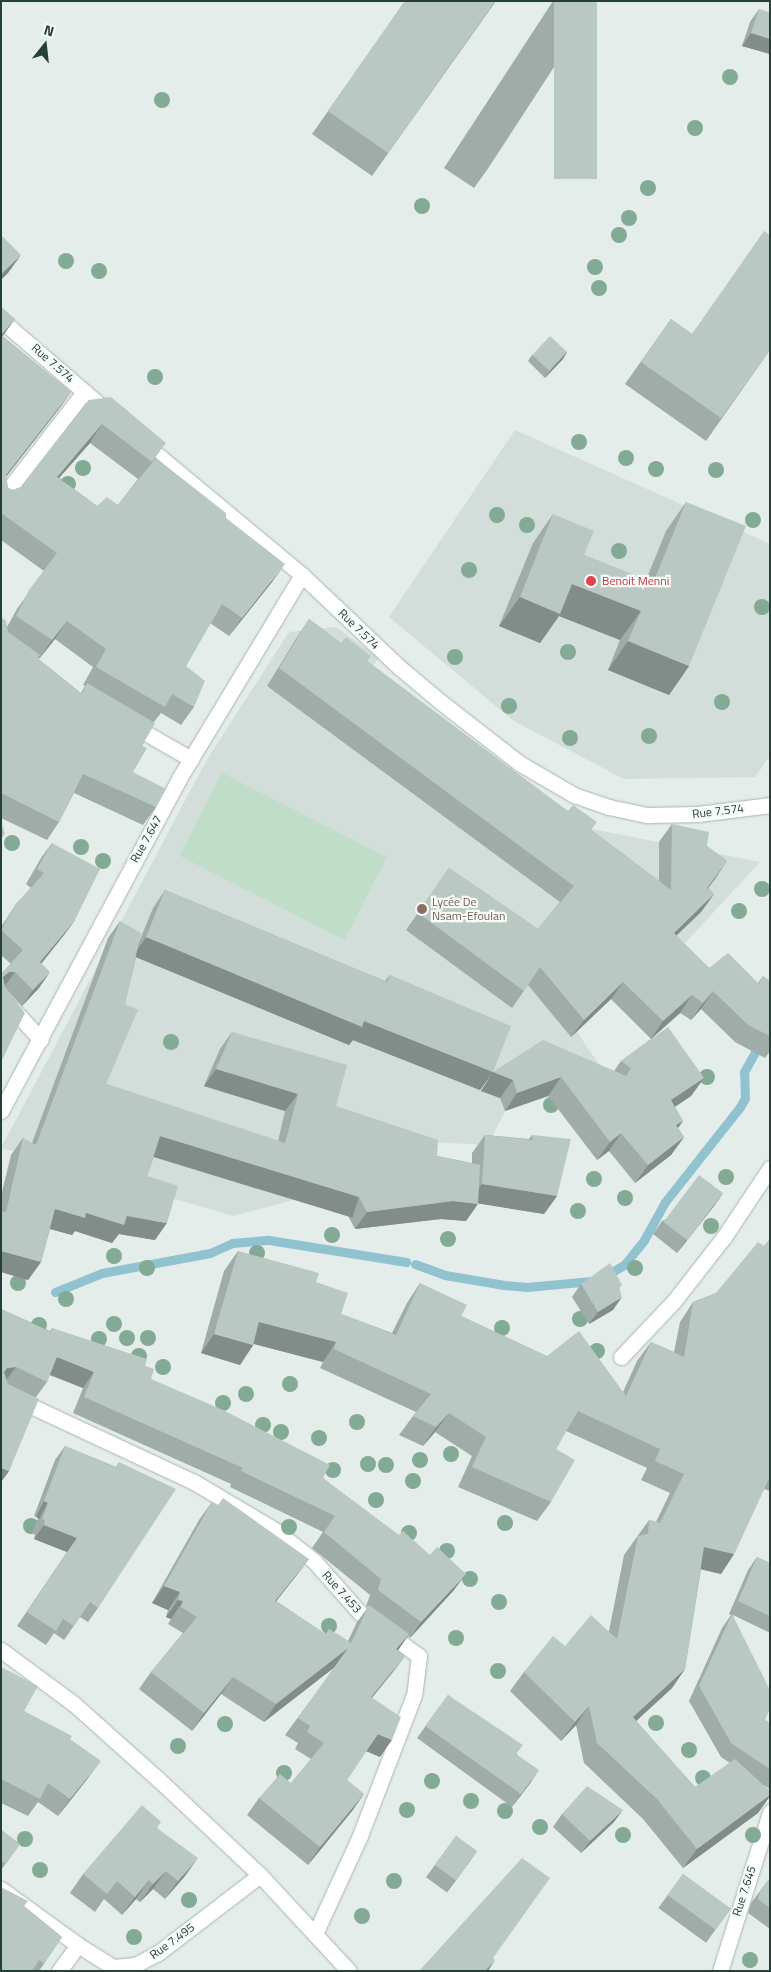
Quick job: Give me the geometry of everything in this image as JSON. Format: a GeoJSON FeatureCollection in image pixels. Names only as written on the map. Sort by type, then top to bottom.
{"type":"FeatureCollection","features":[{"type":"Feature","properties":{"kind":"street","name":"Rue 7.574"},"geometry":{"type":"LineString","coordinates":[[1,320],[302,575],[399,667],[519,763],[574,795],[609,807],[648,815],[698,814],[770,805]]}},
{"type":"Feature","properties":{"kind":"street"},"geometry":{"type":"LineString","coordinates":[[1,499],[84,392]]}},
{"type":"Feature","properties":{"kind":"street","name":"Rue 7.647"},"geometry":{"type":"LineString","coordinates":[[1,1111],[41,1040],[110,903],[191,759],[302,575]]}},
{"type":"Feature","properties":{"kind":"street"},"geometry":{"type":"LineString","coordinates":[[116,716],[191,759]]}},
{"type":"Feature","properties":{"kind":"street"},"geometry":{"type":"LineString","coordinates":[[1,996],[41,1040]]}},
{"type":"Feature","properties":{"kind":"street"},"geometry":{"type":"LineString","coordinates":[[622,1356],[674,1301],[724,1238],[770,1168]]}},
{"type":"Feature","properties":{"kind":"street","name":"Rue 7.453"},"geometry":{"type":"LineString","coordinates":[[1,1392],[194,1482],[276,1530],[314,1561],[360,1613],[419,1656],[414,1695],[360,1836],[315,1934]]}},
{"type":"Feature","properties":{"kind":"street"},"geometry":{"type":"LineString","coordinates":[[1,1650],[74,1704],[260,1875],[349,1971]]}},
{"type":"Feature","properties":{"kind":"street","name":"Rue 7.645"},"geometry":{"type":"LineString","coordinates":[[720,1971],[770,1812]]}},
{"type":"Feature","properties":{"kind":"street","name":"Rue 7.495"},"geometry":{"type":"LineString","coordinates":[[1,1889],[78,1945],[113,1967],[136,1965],[158,1953],[260,1875]]}},
{"type":"Feature","properties":{"kind":"street"},"geometry":{"type":"LineString","coordinates":[[59,1971],[78,1945]]}},
{"type":"Feature","properties":{"kind":"shaded area","name":"Benoit Menni"},"geometry":{"type":"Polygon","coordinates":[[[515,430],[770,544],[770,756],[755,777],[624,779],[514,721],[389,617],[515,430]]]}},
{"type":"Feature","properties":{"kind":"shaded area","name":"Lycée De Nsam-Efoulan"},"geometry":{"type":"Polygon","coordinates":[[[336,627],[379,658],[367,673],[561,823],[760,862],[649,982],[640,970],[577,1032],[606,1075],[505,1111],[488,1145],[371,1139],[298,1199],[233,1216],[1,1148],[206,761],[289,632],[336,627]]]}},
{"type":"Feature","properties":{"kind":"green space"},"geometry":{"type":"Polygon","coordinates":[[[222,773],[387,857],[345,940],[180,856],[222,773]]]}},
{"type":"Feature","properties":{"kind":"building"},"geometry":{"type":"Polygon","coordinates":[[[405,1],[495,1],[388,153],[328,111],[405,1]]]}},
{"type":"Feature","properties":{"kind":"building"},"geometry":{"type":"Polygon","coordinates":[[[554,1],[597,1],[597,179],[554,179],[554,1]]]}},
{"type":"Feature","properties":{"kind":"building"},"geometry":{"type":"Polygon","coordinates":[[[759,9],[770,13],[770,39],[751,33],[759,9]]]}},
{"type":"Feature","properties":{"kind":"building"},"geometry":{"type":"Polygon","coordinates":[[[764,231],[770,235],[770,350],[721,418],[641,362],[671,319],[692,334],[764,231]]]}},
{"type":"Feature","properties":{"kind":"building"},"geometry":{"type":"Polygon","coordinates":[[[1,235],[21,255],[1,274],[1,235]]]}},
{"type":"Feature","properties":{"kind":"building"},"geometry":{"type":"Polygon","coordinates":[[[1,307],[15,319],[1,335],[1,307]]]}},
{"type":"Feature","properties":{"kind":"building"},"geometry":{"type":"Polygon","coordinates":[[[1,336],[71,392],[6,475],[8,488],[13,490],[21,487],[89,400],[111,397],[166,443],[152,462],[102,424],[57,477],[97,506],[107,497],[118,505],[156,458],[226,513],[226,518],[285,564],[242,618],[222,604],[186,666],[205,681],[194,707],[172,694],[165,707],[96,667],[106,649],[67,621],[52,640],[16,616],[29,590],[57,553],[1,513],[1,336]]]}},
{"type":"Feature","properties":{"kind":"building"},"geometry":{"type":"Polygon","coordinates":[[[550,336],[567,352],[549,371],[532,355],[550,336]]]}},
{"type":"Feature","properties":{"kind":"building"},"geometry":{"type":"Polygon","coordinates":[[[686,502],[746,526],[689,666],[628,641],[641,611],[572,584],[560,614],[520,597],[553,514],[594,531],[584,555],[653,583],[686,502]]]}},
{"type":"Feature","properties":{"kind":"building"},"geometry":{"type":"Polygon","coordinates":[[[1,617],[6,621],[8,632],[40,655],[37,658],[82,694],[87,683],[155,723],[142,746],[147,748],[133,772],[166,789],[156,807],[83,774],[59,822],[1,793],[1,617]]]}},
{"type":"Feature","properties":{"kind":"building"},"geometry":{"type":"Polygon","coordinates":[[[309,619],[341,643],[346,637],[371,656],[367,661],[568,811],[573,805],[597,822],[591,830],[671,890],[672,824],[709,832],[707,846],[727,861],[707,888],[714,894],[674,933],[709,968],[728,953],[759,984],[763,976],[770,981],[770,1036],[748,1025],[713,991],[703,1003],[692,995],[663,1021],[623,982],[584,1020],[540,967],[524,991],[418,913],[449,868],[538,929],[574,886],[279,668],[309,619]]]}},
{"type":"Feature","properties":{"kind":"building"},"geometry":{"type":"Polygon","coordinates":[[[1,822],[5,833],[1,840],[1,822]]]}},
{"type":"Feature","properties":{"kind":"building"},"geometry":{"type":"Polygon","coordinates":[[[52,843],[100,869],[75,920],[40,962],[50,972],[33,990],[15,972],[9,972],[3,977],[5,987],[25,1013],[1,1062],[1,974],[23,950],[1,930],[16,904],[44,873],[37,869],[52,843]]]}},
{"type":"Feature","properties":{"kind":"building"},"geometry":{"type":"Polygon","coordinates":[[[165,890],[387,982],[390,975],[511,1026],[493,1072],[364,1021],[362,1027],[146,937],[165,890]]]}},
{"type":"Feature","properties":{"kind":"building"},"geometry":{"type":"Polygon","coordinates":[[[120,921],[141,933],[125,1004],[138,1010],[106,1084],[285,1143],[298,1094],[216,1069],[232,1032],[347,1065],[336,1106],[438,1140],[437,1156],[480,1165],[478,1204],[453,1201],[367,1212],[359,1197],[160,1136],[147,1176],[178,1186],[167,1223],[127,1216],[124,1225],[86,1213],[85,1218],[55,1209],[41,1262],[1,1251],[1,1211],[6,1212],[23,1138],[36,1145],[120,921]]]}},
{"type":"Feature","properties":{"kind":"building"},"geometry":{"type":"Polygon","coordinates":[[[668,1027],[704,1078],[671,1100],[683,1121],[676,1125],[684,1137],[648,1165],[621,1133],[610,1142],[561,1077],[517,1093],[513,1080],[493,1072],[543,1040],[626,1076],[631,1068],[621,1061],[668,1027]]]}},
{"type":"Feature","properties":{"kind":"building"},"geometry":{"type":"Polygon","coordinates":[[[485,1135],[533,1140],[532,1135],[571,1139],[557,1196],[482,1184],[485,1135]]]}},
{"type":"Feature","properties":{"kind":"building"},"geometry":{"type":"Polygon","coordinates":[[[699,1175],[723,1193],[687,1240],[663,1222],[699,1175]]]}},
{"type":"Feature","properties":{"kind":"building"},"geometry":{"type":"Polygon","coordinates":[[[770,1239],[770,1476],[734,1554],[704,1547],[685,1669],[633,1717],[695,1787],[735,1759],[770,1791],[770,1795],[697,1849],[657,1799],[597,1743],[589,1706],[575,1722],[524,1672],[553,1636],[565,1646],[591,1615],[617,1639],[638,1536],[648,1534],[649,1520],[660,1523],[684,1474],[655,1461],[660,1449],[578,1411],[556,1449],[575,1460],[551,1502],[472,1467],[486,1437],[449,1413],[436,1427],[413,1416],[431,1394],[334,1349],[336,1342],[259,1322],[253,1345],[214,1334],[238,1251],[319,1273],[316,1282],[348,1293],[341,1314],[396,1335],[420,1283],[467,1305],[461,1316],[547,1356],[579,1331],[626,1396],[651,1342],[684,1357],[693,1302],[716,1293],[758,1242],[764,1246],[770,1239]]]}},
{"type":"Feature","properties":{"kind":"building"},"geometry":{"type":"Polygon","coordinates":[[[610,1263],[622,1285],[619,1288],[622,1297],[598,1312],[581,1284],[610,1263]]]}},
{"type":"Feature","properties":{"kind":"building"},"geometry":{"type":"Polygon","coordinates":[[[1,1309],[51,1332],[52,1328],[147,1359],[145,1366],[154,1369],[151,1379],[223,1410],[330,1465],[323,1478],[399,1535],[403,1531],[430,1555],[437,1547],[466,1574],[421,1622],[378,1590],[381,1579],[324,1532],[335,1516],[241,1471],[243,1468],[84,1397],[94,1372],[57,1357],[47,1382],[16,1367],[7,1368],[4,1372],[8,1384],[39,1399],[9,1471],[1,1468],[1,1309]]]}},
{"type":"Feature","properties":{"kind":"building"},"geometry":{"type":"Polygon","coordinates":[[[65,1446],[117,1468],[119,1462],[176,1489],[98,1608],[90,1602],[74,1626],[63,1619],[56,1631],[27,1612],[77,1538],[44,1525],[45,1520],[42,1519],[48,1503],[44,1501],[65,1446]]]}},
{"type":"Feature","properties":{"kind":"building"},"geometry":{"type":"Polygon","coordinates":[[[223,1498],[309,1559],[275,1601],[326,1634],[329,1629],[351,1643],[369,1605],[409,1634],[396,1649],[405,1656],[371,1697],[401,1717],[392,1740],[378,1734],[347,1780],[364,1794],[320,1847],[259,1798],[280,1774],[291,1783],[324,1743],[307,1732],[310,1726],[298,1718],[348,1648],[276,1704],[233,1677],[204,1713],[151,1672],[197,1617],[181,1607],[183,1601],[178,1600],[180,1592],[164,1586],[212,1502],[218,1505],[223,1498]]]}},
{"type":"Feature","properties":{"kind":"building"},"geometry":{"type":"Polygon","coordinates":[[[757,1557],[770,1563],[770,1616],[738,1601],[757,1557]]]}},
{"type":"Feature","properties":{"kind":"building"},"geometry":{"type":"Polygon","coordinates":[[[732,1614],[770,1690],[770,1709],[765,1720],[770,1723],[770,1769],[731,1743],[699,1686],[732,1614]]]}},
{"type":"Feature","properties":{"kind":"building"},"geometry":{"type":"Polygon","coordinates":[[[1,1667],[38,1686],[24,1711],[72,1736],[70,1739],[101,1761],[70,1799],[48,1783],[40,1799],[1,1779],[1,1667]]]}},
{"type":"Feature","properties":{"kind":"building"},"geometry":{"type":"Polygon","coordinates":[[[448,1695],[523,1745],[516,1754],[539,1770],[521,1794],[425,1726],[448,1695]]]}},
{"type":"Feature","properties":{"kind":"building"},"geometry":{"type":"Polygon","coordinates":[[[587,1786],[623,1810],[590,1841],[562,1814],[587,1786]]]}},
{"type":"Feature","properties":{"kind":"building"},"geometry":{"type":"Polygon","coordinates":[[[142,1805],[161,1822],[157,1828],[198,1858],[178,1881],[166,1871],[153,1884],[149,1880],[135,1897],[117,1881],[107,1894],[83,1874],[142,1805]]]}},
{"type":"Feature","properties":{"kind":"building"},"geometry":{"type":"Polygon","coordinates":[[[1,1830],[20,1844],[6,1864],[1,1860],[1,1830]]]}},
{"type":"Feature","properties":{"kind":"building"},"geometry":{"type":"Polygon","coordinates":[[[456,1836],[477,1851],[456,1880],[435,1865],[456,1836]]]}},
{"type":"Feature","properties":{"kind":"building"},"geometry":{"type":"Polygon","coordinates":[[[522,1858],[550,1878],[493,1958],[495,1960],[485,1971],[419,1971],[522,1858]]]}},
{"type":"Feature","properties":{"kind":"building"},"geometry":{"type":"Polygon","coordinates":[[[683,1874],[731,1909],[715,1930],[668,1895],[683,1874]]]}},
{"type":"Feature","properties":{"kind":"building"},"geometry":{"type":"Polygon","coordinates":[[[770,1878],[770,1908],[758,1899],[761,1889],[770,1878]]]}},
{"type":"Feature","properties":{"kind":"building"},"geometry":{"type":"Polygon","coordinates":[[[1,1887],[28,1901],[24,1906],[62,1937],[44,1963],[39,1960],[32,1971],[1,1970],[1,1887]]]}},
{"type":"Feature","properties":{"kind":"waterway"},"geometry":{"type":"LineString","coordinates":[[605,1276],[624,1265],[644,1240],[665,1202],[740,1107],[745,1098],[744,1072],[755,1052]]}},
{"type":"Feature","properties":{"kind":"waterway"},"geometry":{"type":"LineString","coordinates":[[55,1292],[102,1273],[210,1253],[232,1243],[269,1240],[406,1262]]}},
{"type":"Feature","properties":{"kind":"waterway"},"geometry":{"type":"LineString","coordinates":[[415,1264],[445,1275],[504,1285],[527,1287],[592,1281]]}},
{"type":"Feature","properties":{"kind":"place","name":"Benoit Menni"},"geometry":{"type":"Point","coordinates":[591,581]}},
{"type":"Feature","properties":{"kind":"place","name":"Lycée De Nsam-Efoulan"},"geometry":{"type":"Point","coordinates":[422,909]}}]}
